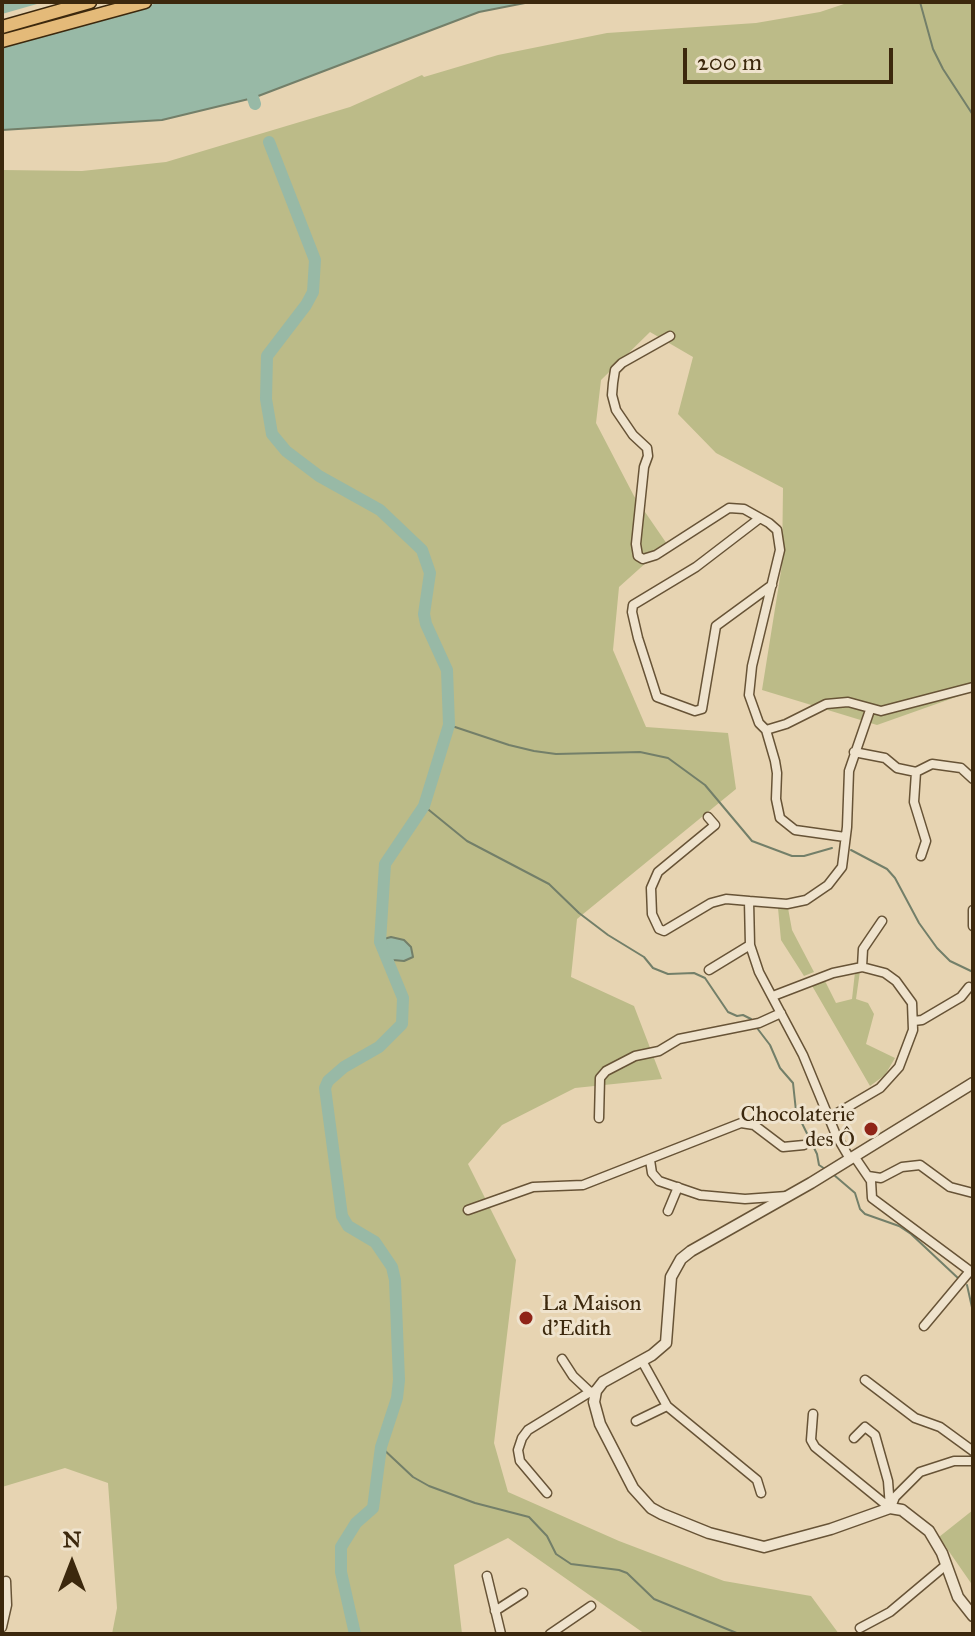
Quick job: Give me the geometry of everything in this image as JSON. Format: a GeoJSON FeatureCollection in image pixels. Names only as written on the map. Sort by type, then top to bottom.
{"type":"FeatureCollection","features":[{"type":"Feature","properties":{"kind":"main road"},"geometry":{"type":"LineString","coordinates":[[2,27],[90,2]]}},
{"type":"Feature","properties":{"kind":"main road"},"geometry":{"type":"LineString","coordinates":[[2,41],[145,2]]}},
{"type":"Feature","properties":{"kind":"street"},"geometry":{"type":"LineString","coordinates":[[670,336],[622,363],[615,370],[613,383],[616,410],[633,435],[647,448],[636,544],[638,556],[643,559],[656,555],[726,509],[739,508],[774,526],[779,534],[780,550],[749,683],[751,705],[766,730],[777,773],[778,812],[784,823],[806,833],[845,837]]}},
{"type":"Feature","properties":{"kind":"street"},"geometry":{"type":"LineString","coordinates":[[760,518],[696,567],[633,605],[638,638],[657,697],[695,711],[702,709],[716,626],[772,585]]}},
{"type":"Feature","properties":{"kind":"street"},"geometry":{"type":"LineString","coordinates":[[766,730],[786,724],[826,704],[848,702],[870,710],[893,709],[973,687]]}},
{"type":"Feature","properties":{"kind":"street"},"geometry":{"type":"LineString","coordinates":[[708,817],[715,825],[658,872],[651,888],[652,914],[659,929],[664,931],[711,903],[726,899],[787,904],[816,895],[842,867],[849,771],[870,710]]}},
{"type":"Feature","properties":{"kind":"street"},"geometry":{"type":"LineString","coordinates":[[854,752],[885,758],[897,768],[916,772],[932,764],[961,768],[973,779]]}},
{"type":"Feature","properties":{"kind":"street"},"geometry":{"type":"LineString","coordinates":[[916,772],[914,802],[926,841],[921,856]]}},
{"type":"Feature","properties":{"kind":"street"},"geometry":{"type":"LineString","coordinates":[[749,901],[750,945],[759,972],[803,1055],[829,1118],[852,1158],[871,1181],[872,1198],[970,1271],[924,1326]]}},
{"type":"Feature","properties":{"kind":"street"},"geometry":{"type":"LineString","coordinates":[[973,910],[973,926]]}},
{"type":"Feature","properties":{"kind":"street"},"geometry":{"type":"LineString","coordinates":[[862,967],[863,949],[882,921]]}},
{"type":"Feature","properties":{"kind":"street"},"geometry":{"type":"LineString","coordinates":[[709,970],[750,945]]}},
{"type":"Feature","properties":{"kind":"street"},"geometry":{"type":"LineString","coordinates":[[773,996],[821,976],[862,967],[885,973],[896,981],[912,1003],[914,1021],[908,1049],[888,1081],[829,1118]]}},
{"type":"Feature","properties":{"kind":"street"},"geometry":{"type":"LineString","coordinates":[[914,1021],[922,1020],[961,997],[969,987]]}},
{"type":"Feature","properties":{"kind":"street"},"geometry":{"type":"LineString","coordinates":[[599,1118],[600,1078],[606,1071],[635,1056],[659,1051],[679,1039],[759,1023],[781,1013]]}},
{"type":"Feature","properties":{"kind":"street"},"geometry":{"type":"LineString","coordinates":[[547,1493],[520,1461],[520,1442],[528,1430],[593,1392],[603,1382],[642,1361],[666,1343],[671,1277],[681,1259],[973,1083]]}},
{"type":"Feature","properties":{"kind":"street"},"geometry":{"type":"LineString","coordinates":[[468,1210],[533,1187],[583,1185],[746,1122],[783,1147],[804,1145]]}},
{"type":"Feature","properties":{"kind":"street"},"geometry":{"type":"LineString","coordinates":[[650,1160],[655,1177],[709,1197],[745,1199],[788,1196]]}},
{"type":"Feature","properties":{"kind":"street"},"geometry":{"type":"LineString","coordinates":[[867,1176],[881,1178],[902,1167],[920,1165],[950,1187],[973,1193]]}},
{"type":"Feature","properties":{"kind":"street"},"geometry":{"type":"LineString","coordinates":[[668,1211],[678,1187]]}},
{"type":"Feature","properties":{"kind":"street"},"geometry":{"type":"LineString","coordinates":[[562,1359],[578,1382],[593,1392]]}},
{"type":"Feature","properties":{"kind":"street"},"geometry":{"type":"LineString","coordinates":[[642,1361],[667,1406],[757,1480],[761,1493]]}},
{"type":"Feature","properties":{"kind":"street"},"geometry":{"type":"LineString","coordinates":[[865,1380],[915,1418],[940,1427],[973,1451]]}},
{"type":"Feature","properties":{"kind":"street"},"geometry":{"type":"LineString","coordinates":[[593,1392],[600,1424],[633,1488],[651,1508],[672,1519],[742,1543],[770,1547],[890,1508],[895,1497],[920,1472],[954,1461],[973,1461]]}},
{"type":"Feature","properties":{"kind":"street"},"geometry":{"type":"LineString","coordinates":[[636,1421],[667,1406]]}},
{"type":"Feature","properties":{"kind":"street"},"geometry":{"type":"LineString","coordinates":[[813,1414],[811,1440],[815,1447],[890,1508],[909,1513],[929,1531],[958,1597],[973,1616]]}},
{"type":"Feature","properties":{"kind":"street"},"geometry":{"type":"LineString","coordinates":[[854,1438],[865,1427],[875,1435],[888,1481],[890,1508]]}},
{"type":"Feature","properties":{"kind":"street"},"geometry":{"type":"LineString","coordinates":[[860,1628],[890,1612],[946,1565]]}},
{"type":"Feature","properties":{"kind":"street"},"geometry":{"type":"LineString","coordinates":[[487,1576],[501,1634]]}},
{"type":"Feature","properties":{"kind":"street"},"geometry":{"type":"LineString","coordinates":[[2,1627],[7,1605],[6,1581]]}},
{"type":"Feature","properties":{"kind":"street"},"geometry":{"type":"LineString","coordinates":[[495,1611],[523,1593]]}},
{"type":"Feature","properties":{"kind":"street"},"geometry":{"type":"LineString","coordinates":[[550,1634],[591,1606]]}},
{"type":"Feature","properties":{"kind":"shaded area"},"geometry":{"type":"Polygon","coordinates":[[[2,2],[530,2],[479,12],[253,98],[162,120],[2,130],[2,2]]]}},
{"type":"Feature","properties":{"kind":"shaded area"},"geometry":{"type":"Polygon","coordinates":[[[850,2],[973,2],[973,691],[877,725],[762,690],[782,565],[783,488],[716,453],[678,414],[693,357],[650,332],[601,380],[596,423],[634,496],[667,544],[619,587],[613,650],[646,727],[728,733],[736,789],[577,919],[571,977],[634,1006],[662,1079],[575,1088],[502,1125],[468,1164],[516,1260],[494,1443],[508,1492],[619,1541],[724,1581],[811,1596],[839,1634],[645,1634],[508,1538],[454,1565],[462,1634],[112,1634],[117,1608],[108,1483],[65,1468],[2,1487],[2,170],[82,171],[166,162],[350,107],[422,75],[424,77],[498,55],[607,33],[756,23],[820,12],[850,2]]]}},
{"type":"Feature","properties":{"kind":"shaded area"},"geometry":{"type":"Polygon","coordinates":[[[778,908],[788,908],[792,930],[814,972],[804,976],[781,940],[778,908]]]}},
{"type":"Feature","properties":{"kind":"shaded area"},"geometry":{"type":"Polygon","coordinates":[[[391,937],[404,940],[411,947],[413,957],[404,961],[393,960],[379,951],[376,941],[391,937]]]}},
{"type":"Feature","properties":{"kind":"shaded area"},"geometry":{"type":"Polygon","coordinates":[[[860,971],[856,999],[868,1003],[874,1014],[866,1044],[895,1058],[885,1075],[870,1086],[811,984],[824,979],[836,1003],[852,999],[855,972],[860,971]]]}},
{"type":"Feature","properties":{"kind":"shaded area"},"geometry":{"type":"Polygon","coordinates":[[[973,1510],[973,1586],[939,1537],[973,1510]]]}},
{"type":"Feature","properties":{"kind":"pier"},"geometry":{"type":"Polygon","coordinates":[[[44,2],[161,2],[2,47],[2,14],[44,2]]]}},
{"type":"Feature","properties":{"kind":"waterway"},"geometry":{"type":"LineString","coordinates":[[920,2],[933,49],[973,115]]}},
{"type":"Feature","properties":{"kind":"waterway"},"geometry":{"type":"LineString","coordinates":[[253,98],[255,104]]}},
{"type":"Feature","properties":{"kind":"waterway"},"geometry":{"type":"LineString","coordinates":[[269,142],[315,260],[313,292],[267,356],[266,399],[272,434],[286,451],[319,476],[380,510],[422,550],[430,573],[424,614],[426,624],[447,670],[449,725],[424,806],[385,864],[380,942],[403,998],[402,1024],[379,1047],[344,1067],[328,1081],[325,1088],[342,1216],[348,1226],[375,1242],[392,1267],[395,1280],[397,1398],[381,1447],[373,1508],[356,1523],[341,1547],[341,1572],[355,1634]]}},
{"type":"Feature","properties":{"kind":"waterway"},"geometry":{"type":"LineString","coordinates":[[449,725],[534,751],[556,754],[640,752],[668,758],[705,785],[752,841],[792,856],[832,848]]}},
{"type":"Feature","properties":{"kind":"waterway"},"geometry":{"type":"LineString","coordinates":[[424,806],[467,841],[549,884],[579,913],[644,957],[653,968],[668,974],[694,973],[705,978],[728,1012],[751,1019]]}},
{"type":"Feature","properties":{"kind":"waterway"},"geometry":{"type":"LineString","coordinates":[[851,850],[887,869],[937,948],[950,961],[973,972]]}},
{"type":"Feature","properties":{"kind":"waterway"},"geometry":{"type":"LineString","coordinates":[[757,1028],[770,1045],[780,1068],[793,1083],[796,1111],[817,1154],[819,1165],[825,1169]]}},
{"type":"Feature","properties":{"kind":"waterway"},"geometry":{"type":"LineString","coordinates":[[834,1175],[855,1193],[865,1214],[899,1226],[911,1234],[959,1279]]}},
{"type":"Feature","properties":{"kind":"waterway"},"geometry":{"type":"LineString","coordinates":[[967,1285],[973,1312]]}},
{"type":"Feature","properties":{"kind":"waterway"},"geometry":{"type":"LineString","coordinates":[[381,1447],[413,1477],[429,1486],[475,1503],[529,1517],[547,1536],[556,1554],[571,1564],[627,1573],[654,1599],[739,1634]]}},
{"type":"Feature","properties":{"kind":"place","name":"Chocolaterie des Ô"},"geometry":{"type":"Point","coordinates":[871,1129]}},
{"type":"Feature","properties":{"kind":"place","name":"La Maison d'Edith"},"geometry":{"type":"Point","coordinates":[526,1318]}}]}
